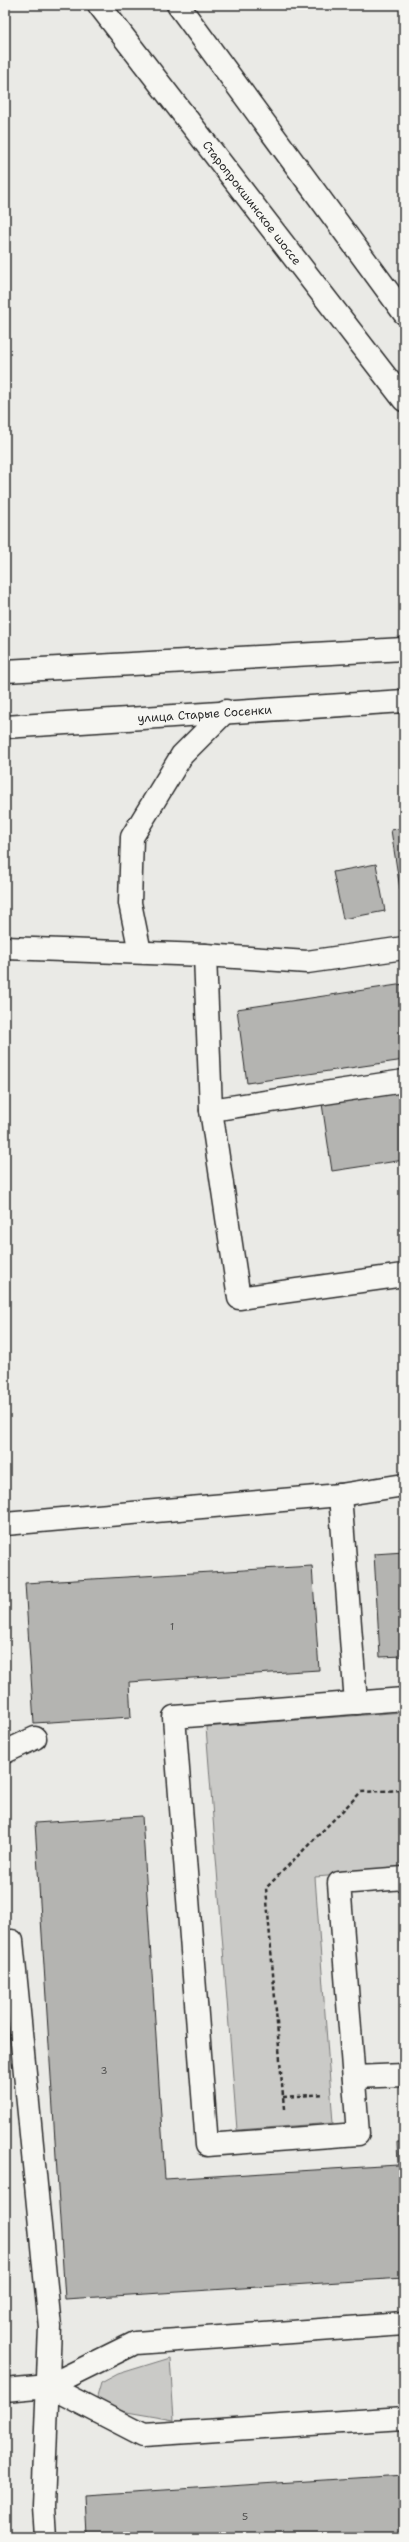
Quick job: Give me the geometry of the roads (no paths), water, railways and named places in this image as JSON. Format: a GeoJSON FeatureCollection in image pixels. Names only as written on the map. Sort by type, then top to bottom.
{"type":"FeatureCollection","features":[{"type":"Feature","properties":{"kind":"street","name":"Старопрокшинское шоссе"},"geometry":{"type":"LineString","coordinates":[[99,5],[366,353],[404,400]]}},
{"type":"Feature","properties":{"kind":"street"},"geometry":{"type":"LineString","coordinates":[[178,5],[404,313]]}},
{"type":"Feature","properties":{"kind":"street"},"geometry":{"type":"LineString","coordinates":[[366,353],[404,406]]}},
{"type":"Feature","properties":{"kind":"street"},"geometry":{"type":"LineString","coordinates":[[5,671],[404,649]]}},
{"type":"Feature","properties":{"kind":"street","name":"улица Старые Сосенки"},"geometry":{"type":"LineString","coordinates":[[5,727],[404,701]]}},
{"type":"Feature","properties":{"kind":"street"},"geometry":{"type":"LineString","coordinates":[[140,952],[130,903],[132,837],[182,755],[226,712]]}},
{"type":"Feature","properties":{"kind":"street"},"geometry":{"type":"LineString","coordinates":[[5,948],[205,955],[307,962],[404,948]]}},
{"type":"Feature","properties":{"kind":"street"},"geometry":{"type":"LineString","coordinates":[[205,955],[210,1110],[239,1298],[404,1275]]}},
{"type":"Feature","properties":{"kind":"street"},"geometry":{"type":"LineString","coordinates":[[210,1110],[404,1081]]}},
{"type":"Feature","properties":{"kind":"street"},"geometry":{"type":"LineString","coordinates":[[5,1524],[340,1495],[404,1485]]}},
{"type":"Feature","properties":{"kind":"street"},"geometry":{"type":"LineString","coordinates":[[340,1495],[356,1703]]}},
{"type":"Feature","properties":{"kind":"street"},"geometry":{"type":"LineString","coordinates":[[404,1699],[174,1717],[206,2145],[358,2134],[339,1883],[404,1878]]}},
{"type":"Feature","properties":{"kind":"street"},"geometry":{"type":"LineString","coordinates":[[5,1752],[35,1738]]}},
{"type":"Feature","properties":{"kind":"street"},"geometry":{"type":"LineString","coordinates":[[5,1942],[12,1941],[50,2327],[43,2506],[45,2537]]}},
{"type":"Feature","properties":{"kind":"street"},"geometry":{"type":"LineString","coordinates":[[355,2085],[404,2075]]}},
{"type":"Feature","properties":{"kind":"street"},"geometry":{"type":"LineString","coordinates":[[5,2390],[48,2386],[135,2343],[404,2324]]}},
{"type":"Feature","properties":{"kind":"street"},"geometry":{"type":"LineString","coordinates":[[48,2386],[142,2434],[404,2418]]}}]}
